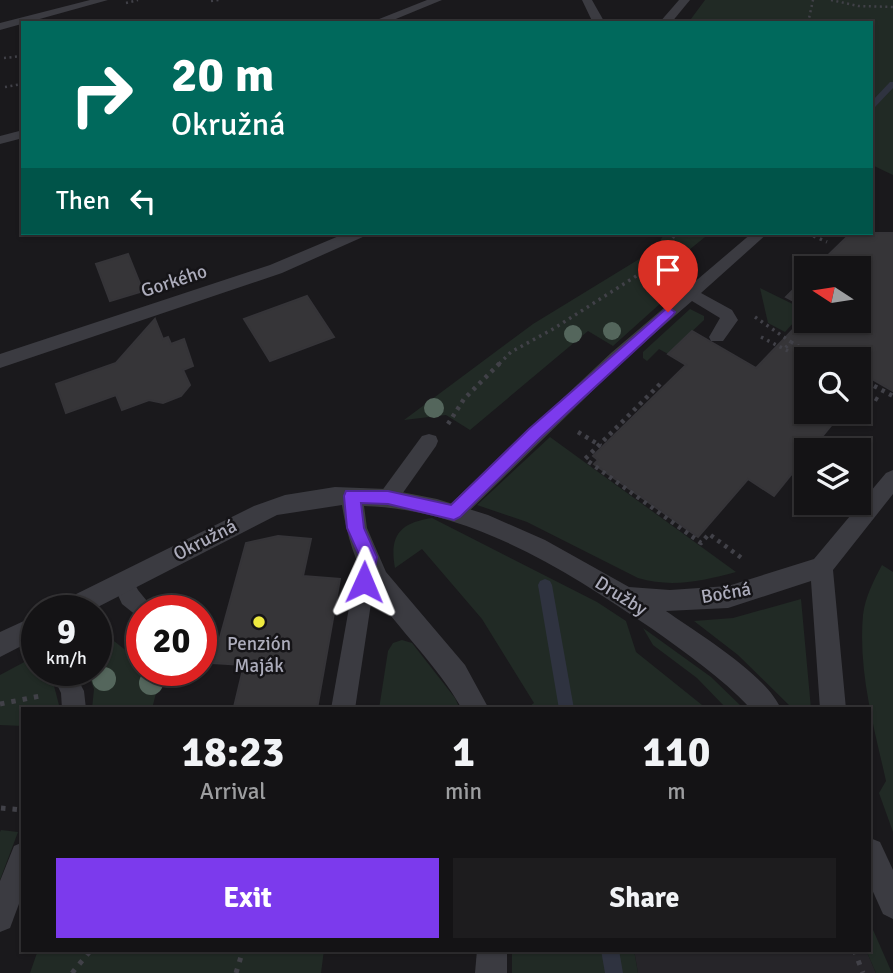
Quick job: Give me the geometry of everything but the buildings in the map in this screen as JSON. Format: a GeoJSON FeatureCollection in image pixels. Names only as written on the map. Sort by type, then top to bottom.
{"type":"FeatureCollection","features":[{"type":"Feature","properties":{"kind":"street"},"geometry":{"type":"LineString","coordinates":[[23,21],[103,0]]}},
{"type":"Feature","properties":{"kind":"street"},"geometry":{"type":"LineString","coordinates":[[380,21],[437,0]]}},
{"type":"Feature","properties":{"kind":"street"},"geometry":{"type":"LineString","coordinates":[[587,0],[598,21]]}},
{"type":"Feature","properties":{"kind":"street"},"geometry":{"type":"LineString","coordinates":[[667,21],[685,0]]}},
{"type":"Feature","properties":{"kind":"street"},"geometry":{"type":"LineString","coordinates":[[0,27],[21,21]]}},
{"type":"Feature","properties":{"kind":"street"},"geometry":{"type":"LineString","coordinates":[[0,140],[21,135]]}},
{"type":"Feature","properties":{"kind":"street","name":"Gorkého"},"geometry":{"type":"LineString","coordinates":[[0,361],[276,269],[354,235]]}},
{"type":"Feature","properties":{"kind":"street"},"geometry":{"type":"LineString","coordinates":[[833,707],[822,567],[893,479]]}},
{"type":"Feature","properties":{"kind":"street"},"geometry":{"type":"LineString","coordinates":[[352,496],[356,528],[378,579],[456,674],[475,707]]}},
{"type":"Feature","properties":{"kind":"street","name":"Okružná"},"geometry":{"type":"LineString","coordinates":[[97,595],[248,518],[285,504],[315,498],[352,496],[388,498],[454,513]]}},
{"type":"Feature","properties":{"kind":"street","name":"Družby"},"geometry":{"type":"LineString","coordinates":[[454,513],[521,540],[627,598],[717,661],[766,707]]}},
{"type":"Feature","properties":{"kind":"street","name":"Bočná"},"geometry":{"type":"LineString","coordinates":[[627,598],[670,601],[728,597],[822,567]]}},
{"type":"Feature","properties":{"kind":"street"},"geometry":{"type":"LineString","coordinates":[[0,645],[21,634]]}},
{"type":"Feature","properties":{"kind":"street"},"geometry":{"type":"LineString","coordinates":[[871,854],[893,904]]}},
{"type":"Feature","properties":{"kind":"street"},"geometry":{"type":"LineString","coordinates":[[491,973],[492,952]]}},
{"type":"Feature","properties":{"kind":"lane"},"geometry":{"type":"LineString","coordinates":[[454,513],[535,434],[689,293],[759,235]]}},
{"type":"Feature","properties":{"kind":"lane"},"geometry":{"type":"LineString","coordinates":[[689,293],[726,314],[730,320],[717,337]]}},
{"type":"Feature","properties":{"kind":"lane"},"geometry":{"type":"LineString","coordinates":[[388,498],[429,441]]}},
{"type":"Feature","properties":{"kind":"lane"},"geometry":{"type":"LineString","coordinates":[[343,707],[369,557]]}},
{"type":"Feature","properties":{"kind":"lane"},"geometry":{"type":"LineString","coordinates":[[123,582],[129,595]]}},
{"type":"Feature","properties":{"kind":"lane"},"geometry":{"type":"LineString","coordinates":[[0,918],[21,860]]}},
{"type":"Feature","properties":{"kind":"path"},"geometry":{"type":"LineString","coordinates":[[211,1],[219,0]]}},
{"type":"Feature","properties":{"kind":"path"},"geometry":{"type":"LineString","coordinates":[[808,21],[813,0]]}},
{"type":"Feature","properties":{"kind":"path"},"geometry":{"type":"LineString","coordinates":[[831,0],[893,10]]}},
{"type":"Feature","properties":{"kind":"path"},"geometry":{"type":"LineString","coordinates":[[4,58],[21,56]]}},
{"type":"Feature","properties":{"kind":"path"},"geometry":{"type":"LineString","coordinates":[[5,87],[21,84]]}},
{"type":"Feature","properties":{"kind":"path"},"geometry":{"type":"LineString","coordinates":[[429,441],[446,428],[464,399],[511,352],[554,329],[652,266],[675,235]]}},
{"type":"Feature","properties":{"kind":"path"},"geometry":{"type":"LineString","coordinates":[[811,235],[827,242]]}},
{"type":"Feature","properties":{"kind":"path"},"geometry":{"type":"LineString","coordinates":[[767,326],[801,347]]}},
{"type":"Feature","properties":{"kind":"path"},"geometry":{"type":"LineString","coordinates":[[761,337],[786,350],[792,342]]}},
{"type":"Feature","properties":{"kind":"path"},"geometry":{"type":"LineString","coordinates":[[660,384],[601,446],[585,459],[701,543],[709,534],[740,556],[768,585]]}},
{"type":"Feature","properties":{"kind":"path"},"geometry":{"type":"LineString","coordinates":[[871,384],[893,396]]}},
{"type":"Feature","properties":{"kind":"path"},"geometry":{"type":"LineString","coordinates":[[871,396],[880,401]]}},
{"type":"Feature","properties":{"kind":"path"},"geometry":{"type":"LineString","coordinates":[[572,427],[601,446]]}},
{"type":"Feature","properties":{"kind":"path"},"geometry":{"type":"LineString","coordinates":[[0,704],[73,700]]}},
{"type":"Feature","properties":{"kind":"path"},"geometry":{"type":"LineString","coordinates":[[1,808],[21,810]]}},
{"type":"Feature","properties":{"kind":"path"},"geometry":{"type":"LineString","coordinates":[[72,973],[89,952]]}},
{"type":"Feature","properties":{"kind":"path"},"geometry":{"type":"LineString","coordinates":[[236,973],[242,952]]}},
{"type":"Feature","properties":{"kind":"path"},"geometry":{"type":"LineString","coordinates":[[855,952],[863,973]]}},
{"type":"Feature","properties":{"kind":"shaded area"},"geometry":{"type":"Polygon","coordinates":[[[705,0],[893,0],[893,175],[873,165],[873,21],[689,21],[705,0]]]}},
{"type":"Feature","properties":{"kind":"shaded area"},"geometry":{"type":"Polygon","coordinates":[[[664,235],[708,235],[673,263],[682,284],[613,346],[588,331],[470,430],[446,415],[404,420],[533,324],[654,250],[664,235]]]}},
{"type":"Feature","properties":{"kind":"shaded area"},"geometry":{"type":"Polygon","coordinates":[[[760,288],[794,305],[794,322],[785,332],[768,323],[760,288]]]}},
{"type":"Feature","properties":{"kind":"shaded area"},"geometry":{"type":"Polygon","coordinates":[[[690,309],[704,316],[704,320],[668,354],[659,349],[647,361],[643,358],[643,352],[690,309]]]}},
{"type":"Feature","properties":{"kind":"shaded area"},"geometry":{"type":"Polygon","coordinates":[[[550,437],[736,572],[675,583],[638,578],[527,522],[477,505],[550,437]]]}},
{"type":"Feature","properties":{"kind":"shaded area"},"geometry":{"type":"Polygon","coordinates":[[[432,518],[597,602],[626,621],[636,652],[705,707],[529,707],[534,703],[482,619],[422,549],[395,568],[394,547],[399,532],[421,520],[432,518]]]}},
{"type":"Feature","properties":{"kind":"shaded area"},"geometry":{"type":"Polygon","coordinates":[[[882,565],[893,572],[893,832],[879,793],[886,781],[868,699],[863,657],[863,615],[870,589],[882,565]]]}},
{"type":"Feature","properties":{"kind":"shaded area"},"geometry":{"type":"Polygon","coordinates":[[[801,599],[811,707],[791,707],[738,655],[694,621],[733,618],[801,599]]]}},
{"type":"Feature","properties":{"kind":"shaded area"},"geometry":{"type":"Polygon","coordinates":[[[643,628],[711,677],[742,707],[725,707],[697,678],[653,645],[643,628]]]}},
{"type":"Feature","properties":{"kind":"shaded area"},"geometry":{"type":"Polygon","coordinates":[[[112,640],[126,650],[126,686],[158,686],[152,707],[92,707],[93,686],[112,686],[112,640]]]}},
{"type":"Feature","properties":{"kind":"shaded area"},"geometry":{"type":"Polygon","coordinates":[[[402,640],[412,643],[459,707],[379,707],[388,651],[393,643],[402,640]]]}},
{"type":"Feature","properties":{"kind":"shaded area"},"geometry":{"type":"Polygon","coordinates":[[[21,664],[21,686],[54,686],[59,707],[21,707],[21,726],[0,725],[0,675],[21,664]]]}},
{"type":"Feature","properties":{"kind":"shaded area"},"geometry":{"type":"Polygon","coordinates":[[[0,832],[18,832],[0,880],[0,832]]]}},
{"type":"Feature","properties":{"kind":"shaded area"},"geometry":{"type":"Polygon","coordinates":[[[871,925],[892,973],[876,973],[867,952],[871,952],[871,925]]]}},
{"type":"Feature","properties":{"kind":"shaded area"},"geometry":{"type":"Polygon","coordinates":[[[37,952],[324,952],[321,973],[30,973],[37,952]]]}},
{"type":"Feature","properties":{"kind":"shaded area"},"geometry":{"type":"Polygon","coordinates":[[[512,952],[634,952],[638,973],[512,973],[512,952]]]}},
{"type":"Feature","properties":{"kind":"shaded area"},"geometry":{"type":"Polygon","coordinates":[[[634,952],[867,952],[876,973],[638,973],[634,952]]]}},
{"type":"Feature","properties":{"kind":"waterway"},"geometry":{"type":"LineString","coordinates":[[873,104],[893,84]]}},
{"type":"Feature","properties":{"kind":"waterway"},"geometry":{"type":"LineString","coordinates":[[545,585],[567,707]]}},
{"type":"Feature","properties":{"kind":"waterway"},"geometry":{"type":"LineString","coordinates":[[610,952],[614,973]]}},
{"type":"Feature","properties":{"kind":"place","name":"Penzión Maják"},"geometry":{"type":"Point","coordinates":[259,622]}},
{"type":"Feature","properties":{"kind":"route"},"geometry":{"type":"LineString","coordinates":[[364,582],[369,557],[354,522],[352,496],[388,498],[454,513],[535,434],[668,312]]}}]}
